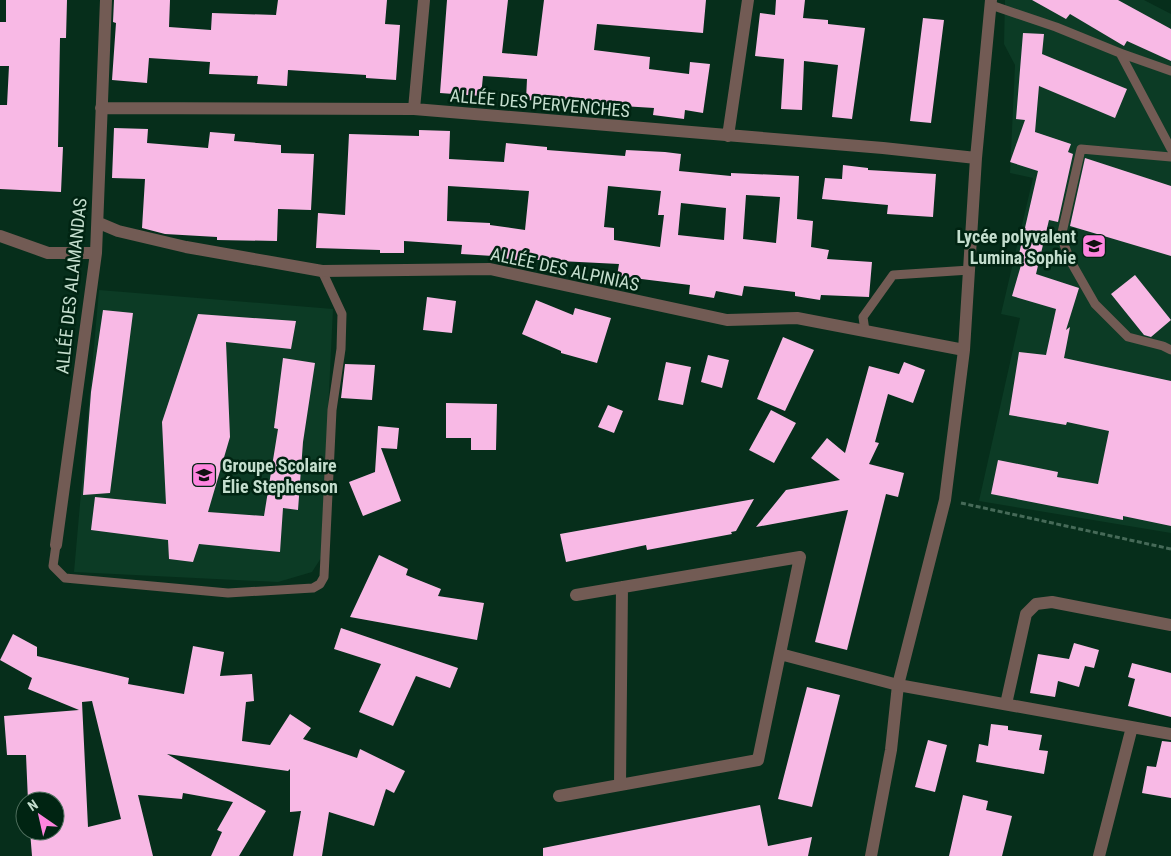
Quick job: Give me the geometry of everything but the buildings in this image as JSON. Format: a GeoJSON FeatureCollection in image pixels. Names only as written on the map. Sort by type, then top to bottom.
{"type":"FeatureCollection","features":[{"type":"Feature","properties":{"kind":"street","name":"ALLÉE DES ALAMANDAS"},"geometry":{"type":"LineString","coordinates":[[56,545],[99,223],[101,108],[106,0]]}},
{"type":"Feature","properties":{"kind":"street"},"geometry":{"type":"LineString","coordinates":[[414,110],[424,0]]}},
{"type":"Feature","properties":{"kind":"street"},"geometry":{"type":"LineString","coordinates":[[728,136],[748,0]]}},
{"type":"Feature","properties":{"kind":"street"},"geometry":{"type":"LineString","coordinates":[[872,856],[891,750],[898,685],[945,500],[964,350],[976,158],[991,3]]}},
{"type":"Feature","properties":{"kind":"street","name":"ALLÉE DES PERVENCHES"},"geometry":{"type":"LineString","coordinates":[[101,108],[414,110],[883,148],[976,158]]}},
{"type":"Feature","properties":{"kind":"street","name":"ALLÉE DES ALPINIAS"},"geometry":{"type":"LineString","coordinates":[[99,223],[118,231],[186,247],[322,271],[490,269],[727,320],[797,318],[964,350]]}},
{"type":"Feature","properties":{"kind":"street"},"geometry":{"type":"LineString","coordinates":[[0,236],[48,253],[96,253]]}},
{"type":"Feature","properties":{"kind":"street"},"geometry":{"type":"LineString","coordinates":[[559,796],[758,760],[800,557],[576,595]]}},
{"type":"Feature","properties":{"kind":"street"},"geometry":{"type":"LineString","coordinates":[[620,785],[622,587]]}},
{"type":"Feature","properties":{"kind":"street"},"geometry":{"type":"LineString","coordinates":[[1006,704],[1026,614],[1036,604],[1052,602],[1171,625]]}},
{"type":"Feature","properties":{"kind":"street"},"geometry":{"type":"LineString","coordinates":[[780,654],[898,685],[1171,734]]}},
{"type":"Feature","properties":{"kind":"street"},"geometry":{"type":"LineString","coordinates":[[1099,856],[1132,727]]}},
{"type":"Feature","properties":{"kind":"lane"},"geometry":{"type":"LineString","coordinates":[[991,3],[1171,71]]}},
{"type":"Feature","properties":{"kind":"lane"},"geometry":{"type":"LineString","coordinates":[[1120,53],[1171,149]]}},
{"type":"Feature","properties":{"kind":"lane"},"geometry":{"type":"LineString","coordinates":[[1171,157],[1081,149],[1060,237],[1071,262],[1095,304],[1128,337],[1163,346],[1171,350]]}},
{"type":"Feature","properties":{"kind":"lane"},"geometry":{"type":"LineString","coordinates":[[865,331],[863,317],[893,275],[970,270]]}},
{"type":"Feature","properties":{"kind":"lane"},"geometry":{"type":"LineString","coordinates":[[56,545],[53,566],[65,578],[228,593],[313,588],[320,584],[324,577],[332,410],[341,349],[342,314],[322,271]]}},
{"type":"Feature","properties":{"kind":"path"},"geometry":{"type":"LineString","coordinates":[[945,500],[1171,549]]}},
{"type":"Feature","properties":{"kind":"shaded area","name":"Lycée polyvalent Lumina Sophie"},"geometry":{"type":"Polygon","coordinates":[[[1005,0],[1144,0],[1171,14],[1171,533],[979,501],[1020,318],[1001,314],[1033,178],[1010,173],[1015,65],[1004,44],[1005,0]]]}},
{"type":"Feature","properties":{"kind":"shaded area","name":"Groupe Scolaire Élie Stephenson"},"geometry":{"type":"Polygon","coordinates":[[[99,290],[333,309],[321,558],[312,572],[278,582],[74,572],[99,290]]]}},
{"type":"Feature","properties":{"kind":"place","name":"Lycée polyvalent Lumina Sophie"},"geometry":{"type":"Point","coordinates":[1094,246]}},
{"type":"Feature","properties":{"kind":"place","name":"Groupe Scolaire Élie Stephenson"},"geometry":{"type":"Point","coordinates":[204,475]}}]}
